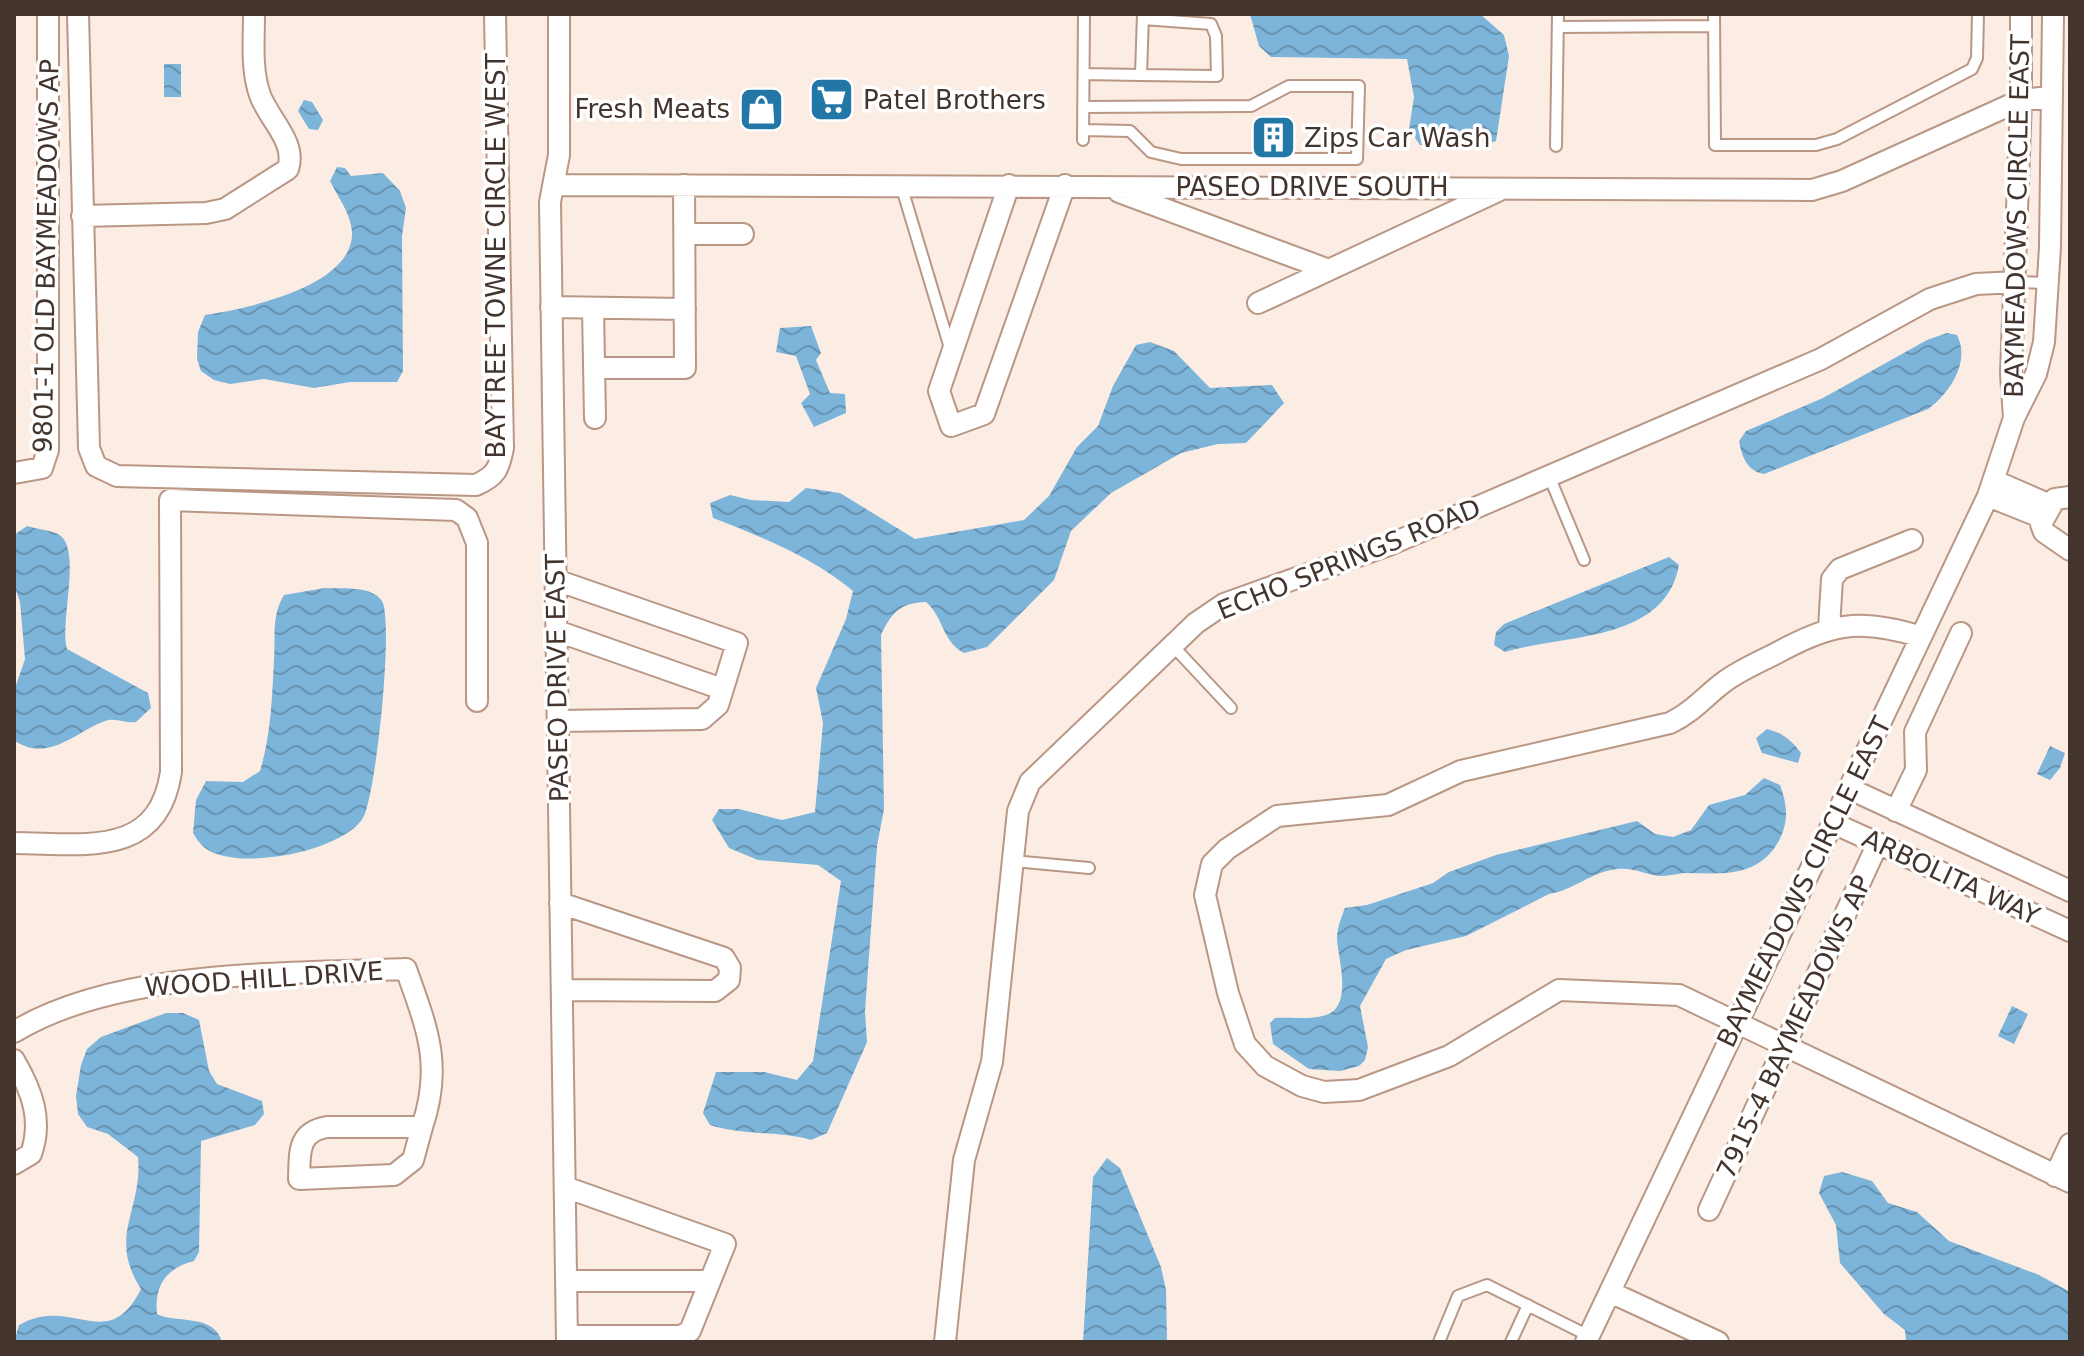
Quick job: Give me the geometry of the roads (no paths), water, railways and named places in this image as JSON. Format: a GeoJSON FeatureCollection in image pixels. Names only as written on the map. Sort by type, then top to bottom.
{"type":"FeatureCollection","features":[{"type":"Feature","properties":{"kind":"street","name":"9801-1 OLD BAYMEADOWS AP"},"geometry":{"type":"LineString","coordinates":[[14,473],[42,468],[48,450],[48,14]]}},
{"type":"Feature","properties":{"kind":"street"},"geometry":{"type":"LineString","coordinates":[[78,14],[82,216],[206,213],[231,205],[288,169],[291,160],[289,147],[261,99],[255,78],[254,14]]}},
{"type":"Feature","properties":{"kind":"street","name":"BAYTREE TOWNE CIRCLE WEST"},"geometry":{"type":"LineString","coordinates":[[82,216],[89,448],[91,458],[104,471],[117,476],[476,485],[492,478],[499,470],[503,448],[495,14]]}},
{"type":"Feature","properties":{"kind":"street","name":"PASEO DRIVE EAST"},"geometry":{"type":"LineString","coordinates":[[559,14],[559,155],[550,202],[567,1339]]}},
{"type":"Feature","properties":{"kind":"street","name":"BAYMEADOWS CIRCLE EAST"},"geometry":{"type":"LineString","coordinates":[[2014,418],[2011,374],[2016,282],[2021,14]]}},
{"type":"Feature","properties":{"kind":"street","name":"BAYMEADOWS CIRCLE EAST"},"geometry":{"type":"LineString","coordinates":[[1588,1339],[1992,488],[2014,418],[2036,374],[2044,342],[2048,283],[2053,14]]}},
{"type":"Feature","properties":{"kind":"street","name":"PASEO DRIVE SOUTH"},"geometry":{"type":"LineString","coordinates":[[554,185],[1812,190],[1842,181],[2021,100],[2051,97]]}},
{"type":"Feature","properties":{"kind":"street"},"geometry":{"type":"LineString","coordinates":[[594,368],[685,368],[684,185]]}},
{"type":"Feature","properties":{"kind":"street"},"geometry":{"type":"LineString","coordinates":[[1009,185],[939,391],[951,426],[984,414],[1065,185]]}},
{"type":"Feature","properties":{"kind":"street"},"geometry":{"type":"LineString","coordinates":[[1107,187],[1329,270]]}},
{"type":"Feature","properties":{"kind":"street"},"geometry":{"type":"LineString","coordinates":[[1258,303],[1505,188]]}},
{"type":"Feature","properties":{"kind":"street"},"geometry":{"type":"LineString","coordinates":[[685,234],[743,234]]}},
{"type":"Feature","properties":{"kind":"street","name":"ECHO SPRINGS ROAD"},"geometry":{"type":"LineString","coordinates":[[945,1342],[964,1160],[992,1062],[1018,811],[1030,782],[1196,623],[1224,604],[1389,545],[1821,359],[1930,299],[1976,284],[2016,282]]}},
{"type":"Feature","properties":{"kind":"street"},"geometry":{"type":"LineString","coordinates":[[551,307],[685,309]]}},
{"type":"Feature","properties":{"kind":"street"},"geometry":{"type":"LineString","coordinates":[[593,308],[595,418]]}},
{"type":"Feature","properties":{"kind":"street"},"geometry":{"type":"LineString","coordinates":[[1992,488],[2047,512]]}},
{"type":"Feature","properties":{"kind":"street"},"geometry":{"type":"LineString","coordinates":[[2070,497],[2055,499],[2047,512],[2044,532],[2070,550]]}},
{"type":"Feature","properties":{"kind":"street"},"geometry":{"type":"LineString","coordinates":[[14,843],[121,840],[148,825],[168,794],[171,772],[170,500],[456,510],[467,518],[477,543],[477,701]]}},
{"type":"Feature","properties":{"kind":"street"},"geometry":{"type":"LineString","coordinates":[[1829,628],[1832,579],[1840,569],[1912,540]]}},
{"type":"Feature","properties":{"kind":"street"},"geometry":{"type":"LineString","coordinates":[[556,580],[737,643],[718,705],[702,719],[558,721]]}},
{"type":"Feature","properties":{"kind":"street"},"geometry":{"type":"LineString","coordinates":[[1921,637],[1889,627],[1829,628],[1742,671],[1723,683],[1691,713],[1670,723],[1461,771],[1388,805],[1277,816],[1227,849],[1212,864],[1206,880],[1211,925],[1236,1023],[1245,1044],[1265,1066],[1316,1091],[1359,1090],[1449,1056],[1559,990],[1679,995],[2063,1179],[2070,1144]]}},
{"type":"Feature","properties":{"kind":"street"},"geometry":{"type":"LineString","coordinates":[[557,631],[722,689]]}},
{"type":"Feature","properties":{"kind":"street"},"geometry":{"type":"LineString","coordinates":[[1896,811],[1916,770],[1915,732],[1961,633]]}},
{"type":"Feature","properties":{"kind":"street"},"geometry":{"type":"LineString","coordinates":[[1848,788],[2070,891]]}},
{"type":"Feature","properties":{"kind":"street","name":"ARBOLITA WAY"},"geometry":{"type":"LineString","coordinates":[[1833,823],[2070,931]]}},
{"type":"Feature","properties":{"kind":"street","name":"7915-4 BAYMEADOWS AP"},"geometry":{"type":"LineString","coordinates":[[1709,1210],[1878,843]]}},
{"type":"Feature","properties":{"kind":"street"},"geometry":{"type":"LineString","coordinates":[[560,903],[724,958],[730,968],[729,980],[715,991],[562,990]]}},
{"type":"Feature","properties":{"kind":"street","name":"WOOD HILL DRIVE"},"geometry":{"type":"LineString","coordinates":[[14,1032],[73,1003],[130,989],[250,976],[406,969],[432,1043],[433,1085],[422,1127]]}},
{"type":"Feature","properties":{"kind":"street"},"geometry":{"type":"LineString","coordinates":[[14,1060],[26,1080],[37,1119],[31,1154],[14,1164]]}},
{"type":"Feature","properties":{"kind":"street"},"geometry":{"type":"LineString","coordinates":[[422,1127],[413,1160],[394,1175],[299,1179],[300,1146],[316,1129],[422,1127]]}},
{"type":"Feature","properties":{"kind":"street"},"geometry":{"type":"LineString","coordinates":[[565,1187],[725,1244],[697,1322],[681,1336],[567,1339]]}},
{"type":"Feature","properties":{"kind":"street"},"geometry":{"type":"LineString","coordinates":[[566,1281],[710,1281]]}},
{"type":"Feature","properties":{"kind":"street"},"geometry":{"type":"LineString","coordinates":[[1610,1292],[1718,1342]]}},
{"type":"Feature","properties":{"kind":"lane"},"geometry":{"type":"LineString","coordinates":[[1083,107],[1251,106],[1289,86],[1359,86],[1357,159],[1181,159],[1151,152],[1130,131],[1083,135],[1083,107],[1084,74],[1084,14]]}},
{"type":"Feature","properties":{"kind":"lane"},"geometry":{"type":"LineString","coordinates":[[1556,146],[1558,14]]}},
{"type":"Feature","properties":{"kind":"lane"},"geometry":{"type":"LineString","coordinates":[[1558,27],[1714,20],[1715,145],[1816,145],[1837,139],[1972,69],[1977,58],[1978,14]]}},
{"type":"Feature","properties":{"kind":"lane"},"geometry":{"type":"LineString","coordinates":[[1084,74],[1141,75],[1217,76],[1216,36],[1211,24],[1143,17],[1141,75]]}},
{"type":"Feature","properties":{"kind":"lane"},"geometry":{"type":"LineString","coordinates":[[901,185],[952,354]]}},
{"type":"Feature","properties":{"kind":"lane"},"geometry":{"type":"LineString","coordinates":[[2016,282],[2048,283]]}},
{"type":"Feature","properties":{"kind":"lane"},"geometry":{"type":"LineString","coordinates":[[1549,476],[1584,560]]}},
{"type":"Feature","properties":{"kind":"lane"},"geometry":{"type":"LineString","coordinates":[[1173,646],[1231,708]]}},
{"type":"Feature","properties":{"kind":"lane"},"geometry":{"type":"LineString","coordinates":[[1013,861],[1089,868]]}},
{"type":"Feature","properties":{"kind":"lane"},"geometry":{"type":"LineString","coordinates":[[1439,1342],[1458,1296],[1487,1285],[1588,1339]]}},
{"type":"Feature","properties":{"kind":"lane"},"geometry":{"type":"LineString","coordinates":[[1511,1342],[1528,1305]]}},
{"type":"Feature","properties":{"kind":"water"},"geometry":{"type":"Polygon","coordinates":[[[1250,14],[1480,14],[1504,35],[1509,56],[1496,141],[1472,149],[1420,145],[1409,129],[1414,97],[1407,59],[1271,57],[1259,46],[1250,14]]]}},
{"type":"Feature","properties":{"kind":"water"},"geometry":{"type":"Polygon","coordinates":[[[164,64],[181,64],[181,97],[164,97],[164,64]]]}},
{"type":"Feature","properties":{"kind":"water"},"geometry":{"type":"Polygon","coordinates":[[[304,100],[312,102],[323,120],[318,130],[309,129],[298,111],[304,100]]]}},
{"type":"Feature","properties":{"kind":"water"},"geometry":{"type":"Polygon","coordinates":[[[337,167],[345,168],[351,176],[383,173],[400,191],[406,208],[402,236],[403,371],[397,382],[350,382],[314,388],[264,379],[230,384],[214,380],[201,371],[197,359],[198,332],[205,315],[269,301],[294,292],[317,281],[335,267],[348,251],[351,225],[330,181],[337,167]]]}},
{"type":"Feature","properties":{"kind":"water"},"geometry":{"type":"Polygon","coordinates":[[[811,326],[821,353],[816,360],[830,393],[845,394],[846,413],[814,427],[801,403],[810,394],[796,356],[776,352],[780,328],[811,326]]]}},
{"type":"Feature","properties":{"kind":"water"},"geometry":{"type":"Polygon","coordinates":[[[1947,333],[1957,335],[1961,345],[1960,366],[1950,386],[1928,409],[1764,474],[1753,470],[1746,462],[1739,441],[1746,431],[1823,398],[1927,340],[1947,333]]]}},
{"type":"Feature","properties":{"kind":"water"},"geometry":{"type":"Polygon","coordinates":[[[1150,342],[1174,351],[1210,388],[1272,385],[1284,403],[1246,443],[1218,444],[1181,453],[1111,493],[1071,531],[1054,580],[987,647],[964,653],[957,648],[926,602],[903,607],[889,620],[881,635],[884,809],[877,846],[865,1011],[867,1042],[827,1133],[811,1140],[710,1125],[703,1113],[716,1072],[764,1072],[797,1080],[813,1061],[841,881],[818,865],[758,860],[729,848],[712,820],[719,809],[739,809],[782,820],[815,812],[823,723],[816,688],[846,619],[853,591],[804,558],[713,518],[710,503],[730,495],[751,500],[789,502],[806,488],[840,493],[915,539],[1024,520],[1049,496],[1077,447],[1098,426],[1113,386],[1136,345],[1150,342]]]}},
{"type":"Feature","properties":{"kind":"water"},"geometry":{"type":"Polygon","coordinates":[[[27,526],[51,531],[65,542],[70,569],[65,637],[67,649],[148,693],[151,708],[136,722],[105,721],[62,743],[39,749],[15,741],[14,691],[25,659],[20,602],[14,585],[14,535],[27,526]]]}},
{"type":"Feature","properties":{"kind":"water"},"geometry":{"type":"Polygon","coordinates":[[[1669,557],[1679,565],[1670,590],[1654,609],[1633,622],[1609,631],[1505,652],[1494,645],[1496,632],[1504,624],[1669,557]]]}},
{"type":"Feature","properties":{"kind":"water"},"geometry":{"type":"Polygon","coordinates":[[[325,588],[371,592],[382,601],[385,615],[382,709],[373,778],[363,818],[351,830],[312,849],[263,858],[220,855],[205,848],[193,833],[196,800],[206,781],[243,782],[260,771],[269,730],[277,611],[284,595],[325,588]]]}},
{"type":"Feature","properties":{"kind":"water"},"geometry":{"type":"Polygon","coordinates":[[[1767,729],[1782,735],[1794,745],[1801,753],[1798,763],[1762,753],[1756,738],[1767,729]]]}},
{"type":"Feature","properties":{"kind":"water"},"geometry":{"type":"Polygon","coordinates":[[[2050,746],[2065,753],[2060,768],[2050,780],[2037,774],[2050,746]]]}},
{"type":"Feature","properties":{"kind":"water"},"geometry":{"type":"Polygon","coordinates":[[[1764,778],[1780,785],[1785,800],[1784,829],[1768,855],[1747,869],[1659,876],[1628,869],[1608,871],[1549,894],[1466,936],[1406,950],[1386,959],[1360,1006],[1368,1047],[1365,1060],[1359,1066],[1340,1071],[1309,1069],[1273,1044],[1270,1023],[1275,1018],[1320,1017],[1338,1006],[1342,977],[1337,935],[1345,908],[1367,905],[1433,883],[1449,872],[1496,855],[1637,821],[1655,834],[1673,837],[1691,830],[1709,805],[1745,795],[1764,778]]]}},
{"type":"Feature","properties":{"kind":"water"},"geometry":{"type":"Polygon","coordinates":[[[2012,1006],[2028,1014],[2014,1044],[1998,1036],[2012,1006]]]}},
{"type":"Feature","properties":{"kind":"water"},"geometry":{"type":"Polygon","coordinates":[[[166,1013],[183,1013],[199,1020],[209,1071],[217,1084],[262,1101],[264,1114],[255,1125],[201,1141],[199,1252],[194,1261],[169,1273],[158,1295],[157,1314],[203,1323],[218,1333],[222,1342],[14,1342],[19,1325],[38,1317],[102,1322],[115,1319],[128,1309],[141,1289],[131,1270],[126,1238],[136,1193],[138,1157],[108,1134],[87,1127],[78,1114],[76,1096],[87,1049],[101,1037],[166,1013]]]}},
{"type":"Feature","properties":{"kind":"water"},"geometry":{"type":"Polygon","coordinates":[[[1107,1158],[1120,1168],[1161,1267],[1166,1290],[1167,1342],[1083,1342],[1093,1177],[1107,1158]]]}},
{"type":"Feature","properties":{"kind":"water"},"geometry":{"type":"Polygon","coordinates":[[[1842,1172],[1872,1181],[1888,1203],[1917,1212],[1949,1241],[2039,1275],[2070,1292],[2070,1342],[1906,1341],[1905,1330],[1884,1314],[1840,1263],[1836,1225],[1819,1193],[1824,1176],[1842,1172]]]}},
{"type":"Feature","properties":{"kind":"place","name":"Patel Brothers"},"geometry":{"type":"Point","coordinates":[832,100]}},
{"type":"Feature","properties":{"kind":"place","name":"Fresh Meats"},"geometry":{"type":"Point","coordinates":[761,109]}},
{"type":"Feature","properties":{"kind":"place","name":"Zips Car Wash"},"geometry":{"type":"Point","coordinates":[1273,138]}}]}
